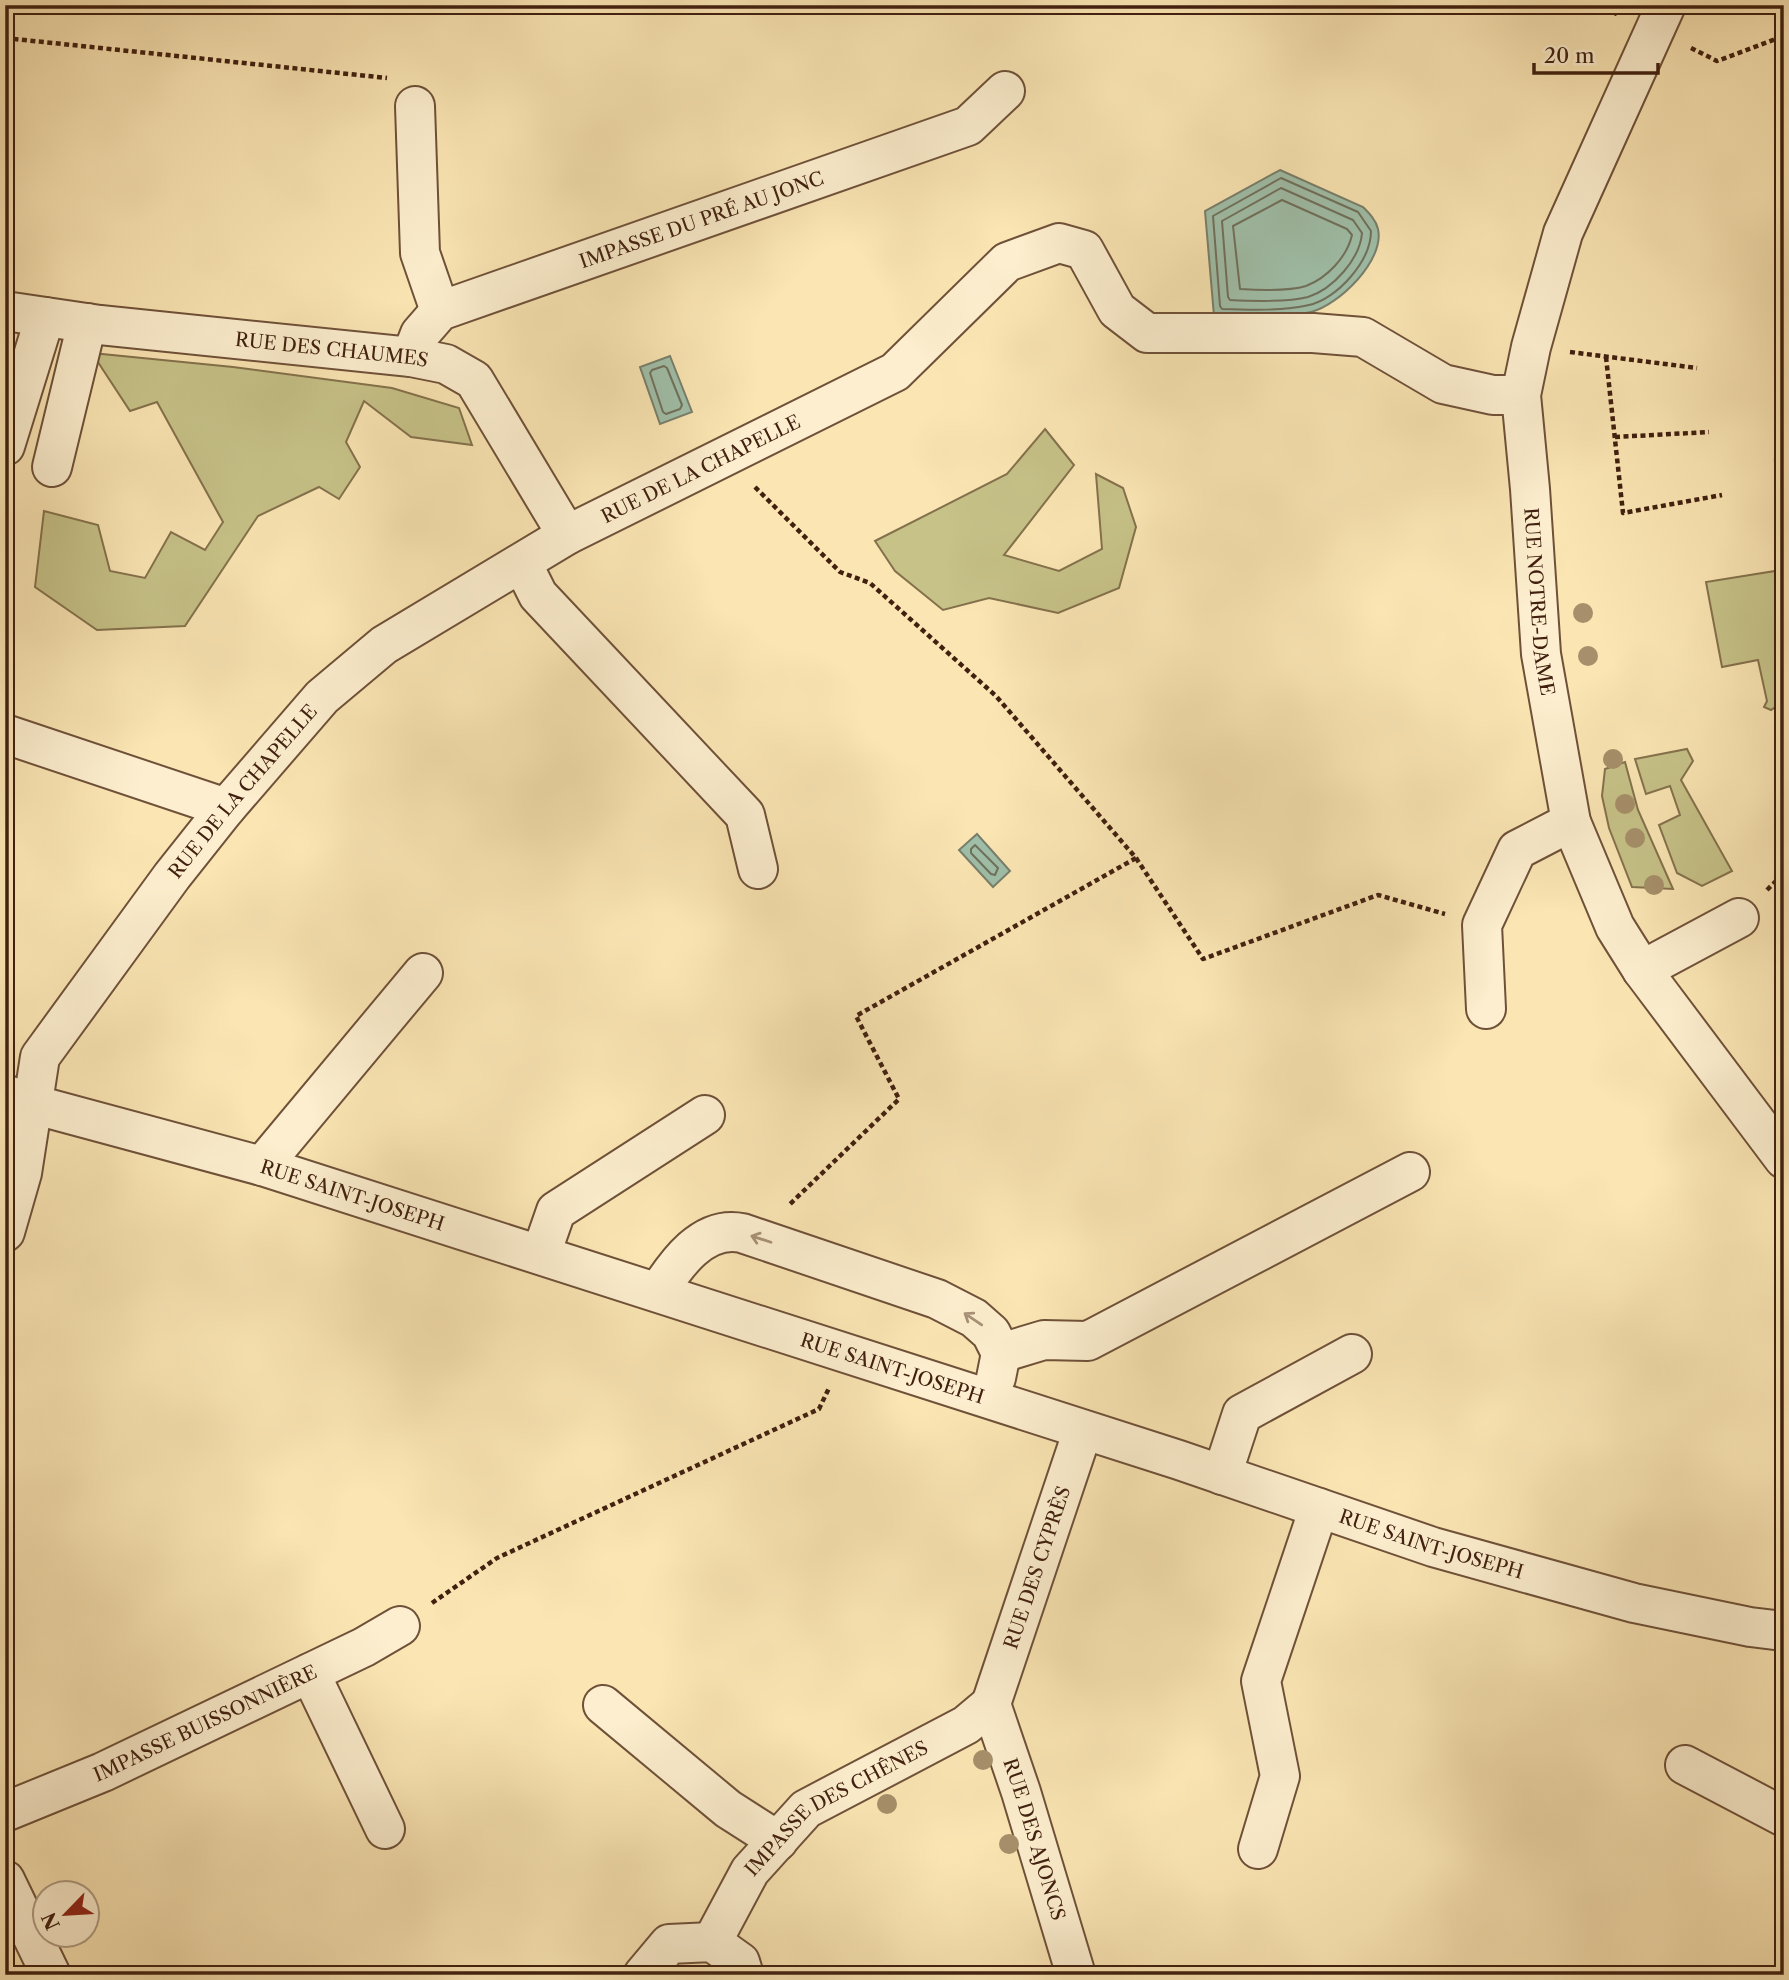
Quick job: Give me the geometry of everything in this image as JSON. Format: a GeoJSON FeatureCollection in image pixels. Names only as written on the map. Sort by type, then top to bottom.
{"type":"FeatureCollection","features":[{"type":"Feature","properties":{"kind":"street","name":"RUE NOTRE-DAME"},"geometry":{"type":"LineString","coordinates":[[1667,5],[1563,233],[1531,347],[1521,395],[1541,654],[1571,822],[1615,927],[1642,970],[1784,1159]]}},
{"type":"Feature","properties":{"kind":"street","name":"IMPASSE DU PRÉ AU JONC"},"geometry":{"type":"LineString","coordinates":[[440,311],[968,127],[1005,91]]}},
{"type":"Feature","properties":{"kind":"street"},"geometry":{"type":"LineString","coordinates":[[411,357],[420,334],[440,311],[420,253],[415,107]]}},
{"type":"Feature","properties":{"kind":"street","name":"RUE DE LA CHAPELLE"},"geometry":{"type":"LineString","coordinates":[[5,1232],[22,1173],[19,1099],[40,1057],[172,876],[226,808],[322,697],[384,645],[567,535],[895,372],[1007,262],[1059,243],[1084,250],[1117,310],[1147,333],[1313,333],[1363,337],[1443,384],[1493,395],[1521,395]]}},
{"type":"Feature","properties":{"kind":"street","name":"RUE DES CHAUMES"},"geometry":{"type":"LineString","coordinates":[[5,311],[87,323],[411,357],[446,364],[474,380],[567,535]]}},
{"type":"Feature","properties":{"kind":"street"},"geometry":{"type":"LineString","coordinates":[[5,446],[45,317]]}},
{"type":"Feature","properties":{"kind":"street"},"geometry":{"type":"LineString","coordinates":[[52,467],[87,323]]}},
{"type":"Feature","properties":{"kind":"street"},"geometry":{"type":"LineString","coordinates":[[522,562],[538,595],[745,815],[758,869]]}},
{"type":"Feature","properties":{"kind":"street"},"geometry":{"type":"LineString","coordinates":[[5,734],[226,808]]}},
{"type":"Feature","properties":{"kind":"street"},"geometry":{"type":"LineString","coordinates":[[1486,1009],[1482,925],[1517,850],[1571,822]]}},
{"type":"Feature","properties":{"kind":"street"},"geometry":{"type":"LineString","coordinates":[[1642,970],[1740,918]]}},
{"type":"Feature","properties":{"kind":"street"},"geometry":{"type":"LineString","coordinates":[[262,1166],[423,973]]}},
{"type":"Feature","properties":{"kind":"street","name":"RUE SAINT-JOSEPH"},"geometry":{"type":"LineString","coordinates":[[19,1099],[262,1166],[541,1254],[1222,1475],[1433,1547],[1634,1603],[1750,1627],[1784,1631]]}},
{"type":"Feature","properties":{"kind":"street"},"geometry":{"type":"LineString","coordinates":[[541,1254],[556,1212],[705,1115]]}},
{"type":"Feature","properties":{"kind":"street"},"geometry":{"type":"LineString","coordinates":[[1001,1353],[1045,1340],[1088,1341],[1410,1172]]}},
{"type":"Feature","properties":{"kind":"street"},"geometry":{"type":"LineString","coordinates":[[658,1292],[676,1263],[701,1242],[730,1230],[756,1237],[937,1299],[974,1318],[991,1333],[1001,1353],[990,1400]]}},
{"type":"Feature","properties":{"kind":"street"},"geometry":{"type":"LineString","coordinates":[[1222,1475],[1242,1414],[1352,1354]]}},
{"type":"Feature","properties":{"kind":"street","name":"RUE DES CYPRÈS"},"geometry":{"type":"LineString","coordinates":[[991,1704],[1083,1430]]}},
{"type":"Feature","properties":{"kind":"street"},"geometry":{"type":"LineString","coordinates":[[1258,1849],[1280,1776],[1261,1681],[1319,1508]]}},
{"type":"Feature","properties":{"kind":"street","name":"IMPASSE BUISSONNIÈRE"},"geometry":{"type":"LineString","coordinates":[[5,1812],[103,1772],[363,1647],[400,1626]]}},
{"type":"Feature","properties":{"kind":"street"},"geometry":{"type":"LineString","coordinates":[[310,1673],[386,1829]]}},
{"type":"Feature","properties":{"kind":"street","name":"IMPASSE DES CHÊNES"},"geometry":{"type":"LineString","coordinates":[[712,1942],[750,1871],[806,1809],[966,1725],[991,1704]]}},
{"type":"Feature","properties":{"kind":"street","name":"RUE DES AJONCS"},"geometry":{"type":"LineString","coordinates":[[991,1704],[1021,1792],[1076,1975]]}},
{"type":"Feature","properties":{"kind":"street"},"geometry":{"type":"LineString","coordinates":[[603,1705],[728,1809],[778,1841]]}},
{"type":"Feature","properties":{"kind":"street"},"geometry":{"type":"LineString","coordinates":[[1685,1765],[1784,1817]]}},
{"type":"Feature","properties":{"kind":"street"},"geometry":{"type":"LineString","coordinates":[[5,1880],[51,1975]]}},
{"type":"Feature","properties":{"kind":"street"},"geometry":{"type":"LineString","coordinates":[[643,1975],[669,1944],[712,1942],[740,1962],[744,1975]]}},
{"type":"Feature","properties":{"kind":"path"},"geometry":{"type":"LineString","coordinates":[[5,38],[414,81],[415,107]]}},
{"type":"Feature","properties":{"kind":"path"},"geometry":{"type":"LineString","coordinates":[[1531,347],[1697,368]]}},
{"type":"Feature","properties":{"kind":"path"},"geometry":{"type":"LineString","coordinates":[[1606,356],[1622,513],[1722,495]]}},
{"type":"Feature","properties":{"kind":"path"},"geometry":{"type":"LineString","coordinates":[[1615,437],[1709,432]]}},
{"type":"Feature","properties":{"kind":"path"},"geometry":{"type":"LineString","coordinates":[[733,451],[743,475],[840,572],[870,583],[996,695],[1136,858],[1203,959],[1377,895],[1482,925]]}},
{"type":"Feature","properties":{"kind":"path"},"geometry":{"type":"LineString","coordinates":[[1784,470],[1776,457],[1784,618]]}},
{"type":"Feature","properties":{"kind":"path"},"geometry":{"type":"LineString","coordinates":[[756,1237],[899,1100],[856,1016],[1136,858]]}},
{"type":"Feature","properties":{"kind":"path"},"geometry":{"type":"LineString","coordinates":[[400,1626],[497,1558],[819,1409],[846,1353]]}},
{"type":"Feature","properties":{"kind":"shaded area"},"geometry":{"type":"Polygon","coordinates":[[[92,353],[233,367],[392,388],[459,408],[472,445],[411,437],[364,401],[346,442],[360,467],[339,499],[319,487],[258,516],[185,626],[97,630],[35,587],[44,511],[98,525],[110,571],[145,578],[171,532],[205,550],[223,522],[157,402],[130,411],[92,353]]]}},
{"type":"Feature","properties":{"kind":"shaded area"},"geometry":{"type":"Polygon","coordinates":[[[1045,429],[1074,465],[1004,555],[1059,571],[1102,549],[1096,474],[1123,488],[1136,527],[1119,588],[1058,613],[989,598],[943,610],[895,571],[875,541],[1007,474],[1045,429]]]}},
{"type":"Feature","properties":{"kind":"shaded area"},"geometry":{"type":"Polygon","coordinates":[[[1775,571],[1784,701],[1771,710],[1764,707],[1767,701],[1758,660],[1722,667],[1706,582],[1775,571]]]}},
{"type":"Feature","properties":{"kind":"shaded area"},"geometry":{"type":"Polygon","coordinates":[[[1687,749],[1693,761],[1681,780],[1732,871],[1702,886],[1677,873],[1659,825],[1680,815],[1670,786],[1646,794],[1635,759],[1687,749]]]}},
{"type":"Feature","properties":{"kind":"shaded area"},"geometry":{"type":"Polygon","coordinates":[[[1625,762],[1638,810],[1673,889],[1632,887],[1609,828],[1602,796],[1605,769],[1625,762]]]}},
{"type":"Feature","properties":{"kind":"water"},"geometry":{"type":"Polygon","coordinates":[[[1280,170],[1363,207],[1378,229],[1374,254],[1358,280],[1322,308],[1288,316],[1214,316],[1205,211],[1280,170]]]}},
{"type":"Feature","properties":{"kind":"water"},"geometry":{"type":"Polygon","coordinates":[[[670,356],[692,412],[660,424],[640,367],[670,356]]]}},
{"type":"Feature","properties":{"kind":"water"},"geometry":{"type":"Polygon","coordinates":[[[977,834],[1010,871],[993,887],[959,850],[977,834]]]}}]}
